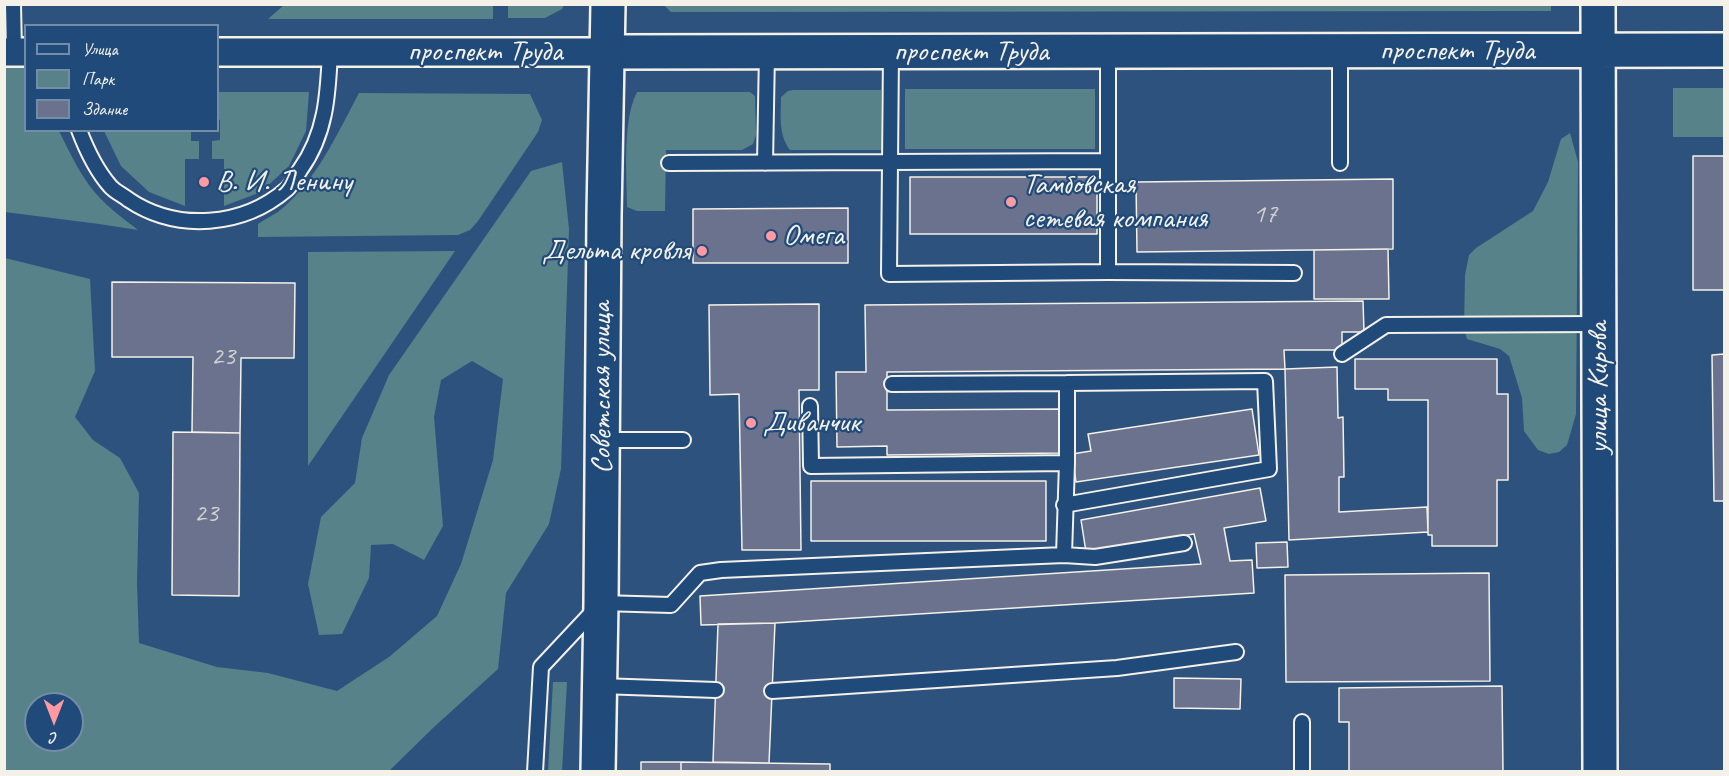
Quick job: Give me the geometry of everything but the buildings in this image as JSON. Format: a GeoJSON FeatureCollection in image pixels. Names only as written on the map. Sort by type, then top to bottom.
{"type":"FeatureCollection","features":[{"type":"Feature","properties":{"kind":"street","name":"Советская улица"},"geometry":{"type":"LineString","coordinates":[[598,771],[608,4]]}},
{"type":"Feature","properties":{"kind":"street","name":"улица Кирова"},"geometry":{"type":"LineString","coordinates":[[1598,4],[1600,771]]}},
{"type":"Feature","properties":{"kind":"street","name":"проспект Труда"},"geometry":{"type":"LineString","coordinates":[[219,52],[1725,50]]}},
{"type":"Feature","properties":{"kind":"lane"},"geometry":{"type":"LineString","coordinates":[[13,4],[15,52]]}},
{"type":"Feature","properties":{"kind":"lane"},"geometry":{"type":"LineString","coordinates":[[1340,51],[1340,163]]}},
{"type":"Feature","properties":{"kind":"lane"},"geometry":{"type":"LineString","coordinates":[[80,132],[90,158],[112,188],[143,209],[180,221],[219,221],[255,210],[288,188],[309,158],[324,119],[330,52]]}},
{"type":"Feature","properties":{"kind":"lane"},"geometry":{"type":"LineString","coordinates":[[765,163],[767,52]]}},
{"type":"Feature","properties":{"kind":"lane"},"geometry":{"type":"LineString","coordinates":[[891,52],[889,274],[1294,273]]}},
{"type":"Feature","properties":{"kind":"lane"},"geometry":{"type":"LineString","coordinates":[[1108,52],[1108,272]]}},
{"type":"Feature","properties":{"kind":"lane"},"geometry":{"type":"LineString","coordinates":[[669,163],[1107,161]]}},
{"type":"Feature","properties":{"kind":"lane"},"geometry":{"type":"LineString","coordinates":[[1342,354],[1386,325],[1598,324]]}},
{"type":"Feature","properties":{"kind":"lane"},"geometry":{"type":"LineString","coordinates":[[892,384],[1265,381],[1269,469],[1064,505]]}},
{"type":"Feature","properties":{"kind":"lane"},"geometry":{"type":"LineString","coordinates":[[1064,555],[1067,463],[1066,383]]}},
{"type":"Feature","properties":{"kind":"lane"},"geometry":{"type":"LineString","coordinates":[[810,406],[811,466],[1067,463]]}},
{"type":"Feature","properties":{"kind":"lane"},"geometry":{"type":"LineString","coordinates":[[602,440],[683,440]]}},
{"type":"Feature","properties":{"kind":"lane"},"geometry":{"type":"LineString","coordinates":[[535,771],[541,667],[601,603],[671,605],[700,573],[721,570],[1064,555],[1095,557],[1184,543]]}},
{"type":"Feature","properties":{"kind":"lane"},"geometry":{"type":"LineString","coordinates":[[772,691],[1117,668],[1236,652]]}},
{"type":"Feature","properties":{"kind":"lane"},"geometry":{"type":"LineString","coordinates":[[600,686],[716,690]]}},
{"type":"Feature","properties":{"kind":"lane"},"geometry":{"type":"LineString","coordinates":[[1302,722],[1302,771]]}},
{"type":"Feature","properties":{"kind":"green space"},"geometry":{"type":"Polygon","coordinates":[[[508,4],[564,5],[562,9],[545,18],[508,18],[508,4]]]}},
{"type":"Feature","properties":{"kind":"green space"},"geometry":{"type":"Polygon","coordinates":[[[1551,4],[1551,11],[671,12],[664,5],[1551,4]]]}},
{"type":"Feature","properties":{"kind":"green space"},"geometry":{"type":"Polygon","coordinates":[[[284,5],[493,5],[493,19],[268,19],[284,5]]]}},
{"type":"Feature","properties":{"kind":"green space"},"geometry":{"type":"Polygon","coordinates":[[[5,67],[24,68],[24,132],[60,132],[94,192],[138,230],[5,212],[5,67]]]}},
{"type":"Feature","properties":{"kind":"green space"},"geometry":{"type":"Polygon","coordinates":[[[1673,88],[1724,88],[1724,137],[1673,137],[1673,88]]]}},
{"type":"Feature","properties":{"kind":"green space"},"geometry":{"type":"Polygon","coordinates":[[[905,89],[1095,89],[1095,149],[905,149],[905,89]]]}},
{"type":"Feature","properties":{"kind":"green space"},"geometry":{"type":"Polygon","coordinates":[[[793,90],[881,90],[881,150],[790,150],[782,131],[781,97],[793,90]]]}},
{"type":"Feature","properties":{"kind":"green space"},"geometry":{"type":"Polygon","coordinates":[[[219,92],[309,92],[306,131],[289,166],[261,192],[224,206],[224,159],[212,159],[212,141],[220,140],[219,92]]]}},
{"type":"Feature","properties":{"kind":"green space"},"geometry":{"type":"Polygon","coordinates":[[[637,92],[750,92],[755,96],[756,135],[753,144],[742,150],[666,150],[665,211],[637,211],[627,207],[627,132],[632,104],[637,92]]]}},
{"type":"Feature","properties":{"kind":"green space"},"geometry":{"type":"Polygon","coordinates":[[[359,93],[530,94],[542,120],[538,132],[478,221],[470,230],[458,235],[258,237],[258,224],[278,212],[304,187],[315,172],[359,93]]]}},
{"type":"Feature","properties":{"kind":"green space"},"geometry":{"type":"Polygon","coordinates":[[[104,132],[191,132],[191,141],[199,141],[199,159],[185,159],[185,206],[149,192],[121,166],[104,132]]]}},
{"type":"Feature","properties":{"kind":"green space"},"geometry":{"type":"Polygon","coordinates":[[[1570,133],[1578,162],[1576,414],[1567,445],[1559,452],[1549,454],[1538,450],[1524,431],[1522,398],[1509,356],[1500,349],[1467,339],[1464,329],[1465,275],[1469,255],[1476,248],[1533,211],[1548,182],[1561,139],[1570,133]]]}},
{"type":"Feature","properties":{"kind":"green space"},"geometry":{"type":"Polygon","coordinates":[[[562,162],[569,229],[561,469],[549,524],[506,593],[498,669],[389,771],[5,771],[5,258],[90,279],[95,371],[75,417],[93,440],[120,458],[139,493],[137,583],[139,643],[217,667],[268,673],[337,691],[389,657],[437,616],[461,564],[493,460],[503,379],[472,361],[441,380],[434,417],[443,526],[424,560],[393,544],[371,545],[369,578],[342,634],[319,635],[308,584],[321,517],[355,483],[362,438],[389,375],[531,171],[562,162]]]}},
{"type":"Feature","properties":{"kind":"green space"},"geometry":{"type":"Polygon","coordinates":[[[455,251],[308,466],[308,252],[455,251]]]}},
{"type":"Feature","properties":{"kind":"green space"},"geometry":{"type":"Polygon","coordinates":[[[553,682],[567,682],[562,771],[548,771],[553,682]]]}},
{"type":"Feature","properties":{"kind":"place","name":"В. И. Ленину"},"geometry":{"type":"Point","coordinates":[204,182]}},
{"type":"Feature","properties":{"kind":"place","name":"Тамбовская сетевая компания"},"geometry":{"type":"Point","coordinates":[1011,202]}},
{"type":"Feature","properties":{"kind":"place","name":"Омега"},"geometry":{"type":"Point","coordinates":[771,236]}},
{"type":"Feature","properties":{"kind":"place","name":"Дельта кровля"},"geometry":{"type":"Point","coordinates":[702,251]}},
{"type":"Feature","properties":{"kind":"place","name":"Диванчик"},"geometry":{"type":"Point","coordinates":[751,423]}}]}
